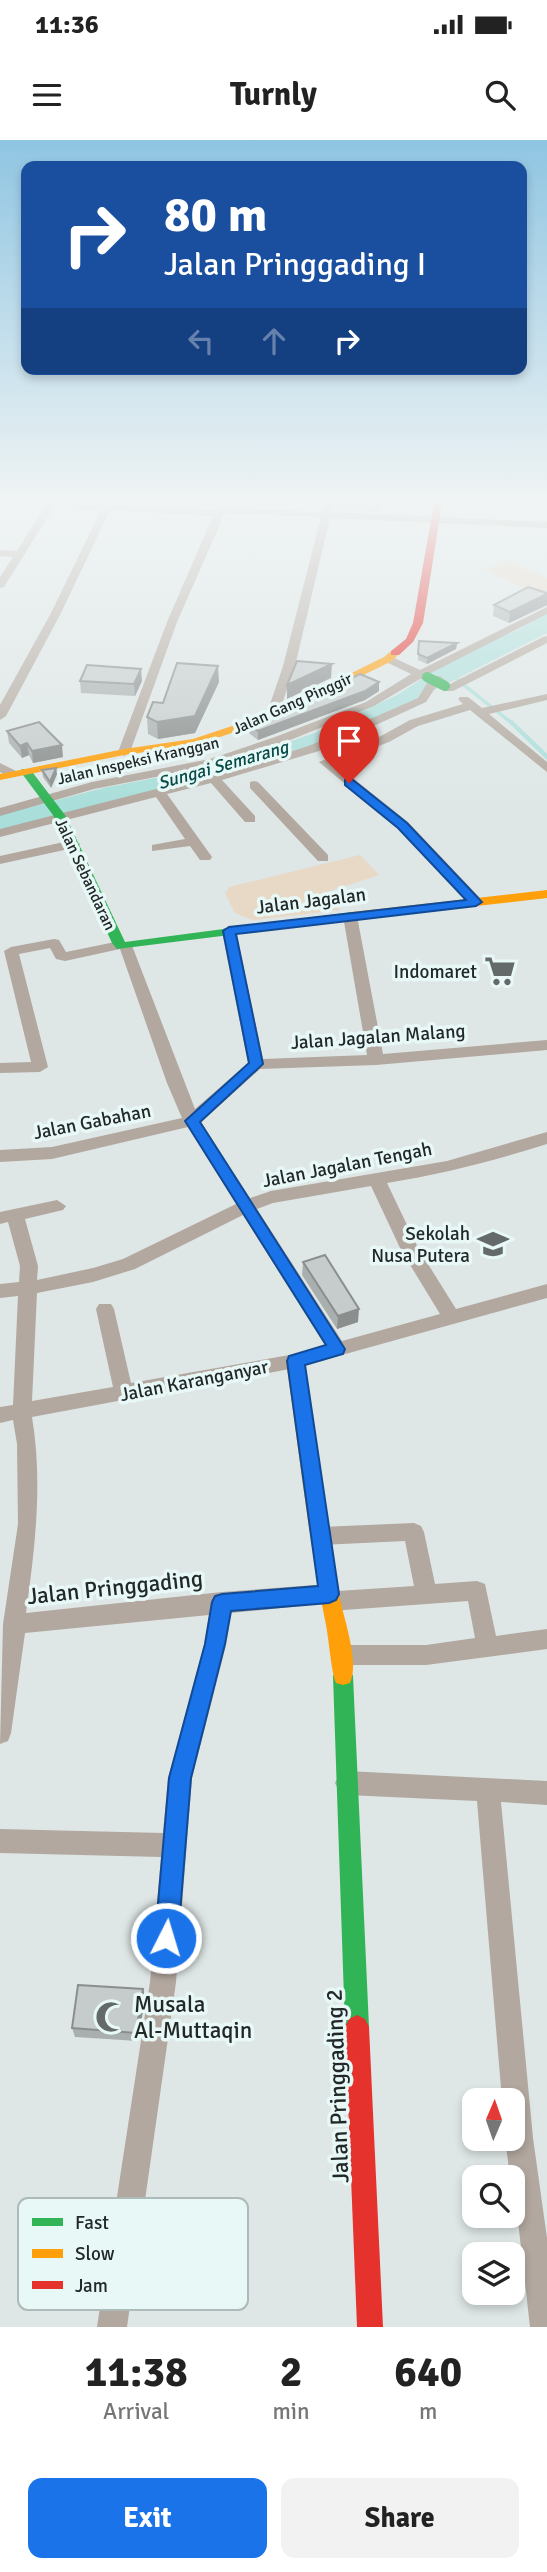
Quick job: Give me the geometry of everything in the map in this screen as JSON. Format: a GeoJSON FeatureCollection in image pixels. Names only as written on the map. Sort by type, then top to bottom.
{"type":"FeatureCollection","features":[{"type":"Feature","properties":{"kind":"street"},"geometry":{"type":"LineString","coordinates":[[0,716],[60,605]]}},
{"type":"Feature","properties":{"kind":"street"},"geometry":{"type":"LineString","coordinates":[[124,752],[179,605]]}},
{"type":"Feature","properties":{"kind":"street"},"geometry":{"type":"LineString","coordinates":[[272,716],[289,666],[304,605]]}},
{"type":"Feature","properties":{"kind":"street","name":"Jalan Gang Pinggir"},"geometry":{"type":"LineString","coordinates":[[10,772],[195,742],[272,716],[388,659],[410,640],[418,623],[421,605]]}},
{"type":"Feature","properties":{"kind":"street","name":"Jalan Inspeksi Kranggan"},"geometry":{"type":"LineString","coordinates":[[0,813],[125,779],[201,765],[355,711],[547,610]]}},
{"type":"Feature","properties":{"kind":"street"},"geometry":{"type":"LineString","coordinates":[[388,659],[450,687],[547,639]]}},
{"type":"Feature","properties":{"kind":"street"},"geometry":{"type":"LineString","coordinates":[[0,833],[254,768],[315,748],[422,700],[436,678],[480,709],[547,768]]}},
{"type":"Feature","properties":{"kind":"street"},"geometry":{"type":"LineString","coordinates":[[476,902],[403,825],[325,762],[385,739],[414,723],[547,697]]}},
{"type":"Feature","properties":{"kind":"street"},"geometry":{"type":"LineString","coordinates":[[254,768],[261,778],[254,785]]}},
{"type":"Feature","properties":{"kind":"street","name":"Jalan Sebandaran"},"geometry":{"type":"LineString","coordinates":[[10,772],[48,799],[59,816],[123,946],[192,1121],[337,1349]]}},
{"type":"Feature","properties":{"kind":"street"},"geometry":{"type":"LineString","coordinates":[[221,776],[238,783],[254,785],[323,858]]}},
{"type":"Feature","properties":{"kind":"street"},"geometry":{"type":"LineString","coordinates":[[221,776],[250,819]]}},
{"type":"Feature","properties":{"kind":"street"},"geometry":{"type":"LineString","coordinates":[[158,791],[205,857]]}},
{"type":"Feature","properties":{"kind":"street"},"geometry":{"type":"LineString","coordinates":[[157,848],[193,841]]}},
{"type":"Feature","properties":{"kind":"street"},"geometry":{"type":"LineString","coordinates":[[0,860],[73,844]]}},
{"type":"Feature","properties":{"kind":"street","name":"Jalan Jagalan"},"geometry":{"type":"LineString","coordinates":[[123,946],[350,916],[547,894]]}},
{"type":"Feature","properties":{"kind":"street"},"geometry":{"type":"LineString","coordinates":[[350,916],[376,1060]]}},
{"type":"Feature","properties":{"kind":"street"},"geometry":{"type":"LineString","coordinates":[[192,1121],[256,1064],[229,931]]}},
{"type":"Feature","properties":{"kind":"street"},"geometry":{"type":"LineString","coordinates":[[0,1068],[40,1067],[11,951],[54,943],[61,956],[65,957],[123,946]]}},
{"type":"Feature","properties":{"kind":"street","name":"Jalan Jagalan Malang"},"geometry":{"type":"LineString","coordinates":[[256,1064],[376,1060],[547,1045]]}},
{"type":"Feature","properties":{"kind":"street","name":"Jalan Gabahan"},"geometry":{"type":"LineString","coordinates":[[0,1156],[52,1153],[192,1121]]}},
{"type":"Feature","properties":{"kind":"street","name":"Jalan Jagalan Tengah"},"geometry":{"type":"LineString","coordinates":[[0,1292],[98,1273],[130,1263],[246,1206],[271,1198],[492,1156],[547,1138]]}},
{"type":"Feature","properties":{"kind":"street"},"geometry":{"type":"LineString","coordinates":[[376,1179],[410,1250],[451,1316]]}},
{"type":"Feature","properties":{"kind":"street"},"geometry":{"type":"LineString","coordinates":[[0,1733],[14,1648],[14,1624],[29,1524],[27,1444],[22,1413],[29,1266],[7,1217],[57,1206]]}},
{"type":"Feature","properties":{"kind":"street","name":"Jalan Karanganyar"},"geometry":{"type":"LineString","coordinates":[[0,1415],[295,1361],[547,1291]]}},
{"type":"Feature","properties":{"kind":"street"},"geometry":{"type":"LineString","coordinates":[[105,1309],[124,1394]]}},
{"type":"Feature","properties":{"kind":"street","name":"Jalan Pringgading 2"},"geometry":{"type":"LineString","coordinates":[[295,1361],[330,1597],[342,1655],[370,2327]]}},
{"type":"Feature","properties":{"kind":"street"},"geometry":{"type":"LineString","coordinates":[[321,1536],[414,1532],[426,1592]]}},
{"type":"Feature","properties":{"kind":"street","name":"Jalan Pringgading"},"geometry":{"type":"LineString","coordinates":[[14,1624],[222,1602],[477,1591],[487,1646]]}},
{"type":"Feature","properties":{"kind":"street"},"geometry":{"type":"LineString","coordinates":[[131,2198],[163,1982],[180,1778],[215,1644],[222,1602]]}},
{"type":"Feature","properties":{"kind":"street"},"geometry":{"type":"LineString","coordinates":[[342,1655],[426,1654],[547,1639]]}},
{"type":"Feature","properties":{"kind":"street"},"geometry":{"type":"LineString","coordinates":[[347,1783],[547,1793]]}},
{"type":"Feature","properties":{"kind":"street"},"geometry":{"type":"LineString","coordinates":[[488,1792],[517,2126],[545,2327]]}},
{"type":"Feature","properties":{"kind":"street"},"geometry":{"type":"LineString","coordinates":[[0,1841],[174,1845]]}},
{"type":"Feature","properties":{"kind":"shaded area"},"geometry":{"type":"Polygon","coordinates":[[[360,855],[379,875],[327,892],[340,910],[253,920],[235,913],[225,893],[229,887],[360,855]]]}},
{"type":"Feature","properties":{"kind":"water","name":"Sungai Semarang"},"geometry":{"type":"Polygon","coordinates":[[[547,612],[547,633],[393,711],[325,741],[216,775],[0,830],[0,815],[103,788],[222,765],[320,731],[397,695],[477,646],[518,630],[547,612]]]}},
{"type":"Feature","properties":{"kind":"building"},"geometry":{"type":"Polygon","coordinates":[[[494,605],[524,605],[510,612],[494,605]]]}},
{"type":"Feature","properties":{"kind":"building"},"geometry":{"type":"Polygon","coordinates":[[[419,641],[457,643],[427,658],[418,654],[419,641]]]}},
{"type":"Feature","properties":{"kind":"building"},"geometry":{"type":"Polygon","coordinates":[[[297,661],[332,664],[287,685],[297,661]]]}},
{"type":"Feature","properties":{"kind":"building"},"geometry":{"type":"Polygon","coordinates":[[[177,663],[218,666],[195,716],[157,722],[147,717],[153,702],[163,703],[177,663]]]}},
{"type":"Feature","properties":{"kind":"building"},"geometry":{"type":"Polygon","coordinates":[[[87,665],[141,669],[134,684],[80,681],[87,665]]]}},
{"type":"Feature","properties":{"kind":"building"},"geometry":{"type":"Polygon","coordinates":[[[360,674],[379,682],[365,691],[258,731],[249,724],[279,714],[360,674]]]}},
{"type":"Feature","properties":{"kind":"building"},"geometry":{"type":"Polygon","coordinates":[[[39,722],[62,745],[32,751],[27,743],[20,746],[7,731],[39,722]]]}},
{"type":"Feature","properties":{"kind":"building"},"geometry":{"type":"Polygon","coordinates":[[[56,768],[50,782],[42,770],[56,768]]]}},
{"type":"Feature","properties":{"kind":"building"},"geometry":{"type":"Polygon","coordinates":[[[325,1255],[359,1309],[338,1316],[303,1262],[325,1255]]]}},
{"type":"Feature","properties":{"kind":"building","name":"Musala Al-Muttaqin"},"geometry":{"type":"Polygon","coordinates":[[[78,1985],[143,1989],[136,2033],[72,2028],[78,1985]]]}},
{"type":"Feature","properties":{"kind":"waterway"},"geometry":{"type":"LineString","coordinates":[[450,674],[513,724]]}},
{"type":"Feature","properties":{"kind":"waterway"},"geometry":{"type":"LineString","coordinates":[[511,722],[547,757]]}},
{"type":"Feature","properties":{"kind":"traffic: fast"},"geometry":{"type":"LineString","coordinates":[[427,677],[445,686]]}},
{"type":"Feature","properties":{"kind":"traffic: fast"},"geometry":{"type":"LineString","coordinates":[[26,771],[59,815],[118,943],[122,946],[352,916]]}},
{"type":"Feature","properties":{"kind":"traffic: fast"},"geometry":{"type":"LineString","coordinates":[[343,1676],[357,2027]]}},
{"type":"Feature","properties":{"kind":"traffic: slow"},"geometry":{"type":"LineString","coordinates":[[0,777],[124,752],[195,742],[272,716],[388,659],[395,653]]}},
{"type":"Feature","properties":{"kind":"traffic: slow"},"geometry":{"type":"LineString","coordinates":[[352,916],[547,894]]}},
{"type":"Feature","properties":{"kind":"traffic: slow"},"geometry":{"type":"LineString","coordinates":[[295,1361],[329,1594],[342,1655],[343,1676]]}},
{"type":"Feature","properties":{"kind":"traffic: jam"},"geometry":{"type":"LineString","coordinates":[[395,653],[410,640],[418,623],[421,605]]}},
{"type":"Feature","properties":{"kind":"traffic: jam"},"geometry":{"type":"LineString","coordinates":[[357,2027],[370,2327]]}},
{"type":"Feature","properties":{"kind":"place","name":"Indomaret"},"geometry":{"type":"Point","coordinates":[500,971]}},
{"type":"Feature","properties":{"kind":"place","name":"Sekolah Nusa Putera"},"geometry":{"type":"Point","coordinates":[493,1244]}},
{"type":"Feature","properties":{"kind":"place","name":"Musala Al-Muttaqin"},"geometry":{"type":"Point","coordinates":[111,2017]}},
{"type":"Feature","properties":{"kind":"route"},"geometry":{"type":"LineString","coordinates":[[166,1938],[180,1778],[215,1644],[222,1602],[265,1601],[329,1594],[295,1361],[337,1349],[209,1152],[192,1121],[256,1064],[229,931],[476,902],[403,825],[349,783]]}}]}
